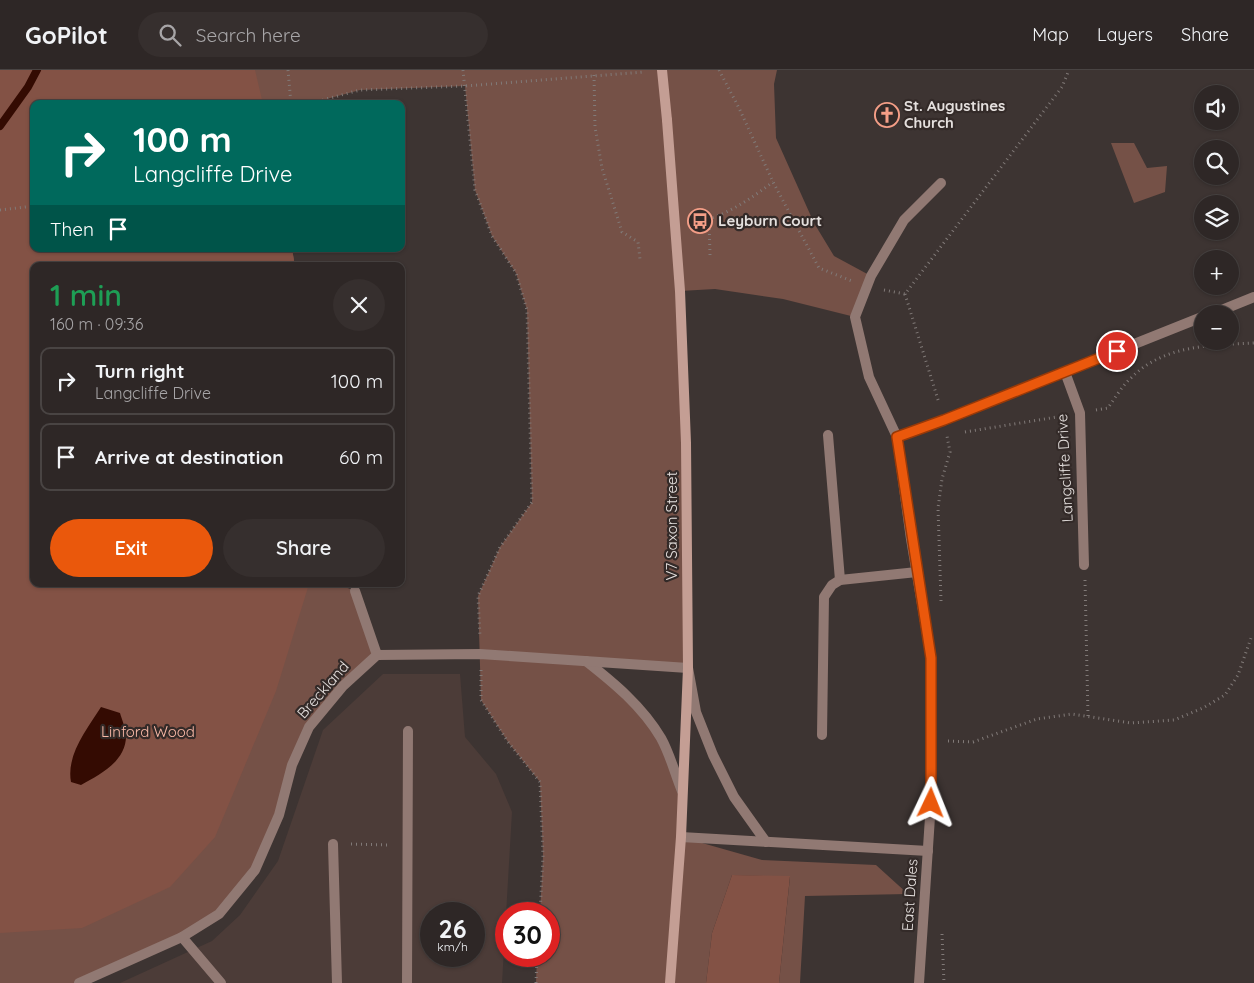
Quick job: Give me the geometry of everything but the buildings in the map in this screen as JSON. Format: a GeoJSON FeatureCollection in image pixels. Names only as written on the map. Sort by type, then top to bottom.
{"type":"FeatureCollection","features":[{"type":"Feature","properties":{"kind":"street","name":"V7 Saxon Street"},"geometry":{"type":"LineString","coordinates":[[657,71],[667,120],[680,291],[686,443],[688,668],[681,837],[670,983]]}},
{"type":"Feature","properties":{"kind":"street"},"geometry":{"type":"LineString","coordinates":[[928,851],[932,787],[931,658],[897,437],[869,377],[855,317],[866,286],[904,220],[941,183]]}},
{"type":"Feature","properties":{"kind":"street"},"geometry":{"type":"LineString","coordinates":[[1238,305],[1253,300]]}},
{"type":"Feature","properties":{"kind":"street"},"geometry":{"type":"LineString","coordinates":[[897,437],[1194,320]]}},
{"type":"Feature","properties":{"kind":"street","name":"Langcliffe Drive"},"geometry":{"type":"LineString","coordinates":[[1065,372],[1080,413],[1084,564]]}},
{"type":"Feature","properties":{"kind":"street"},"geometry":{"type":"LineString","coordinates":[[828,435],[840,580]]}},
{"type":"Feature","properties":{"kind":"street"},"geometry":{"type":"LineString","coordinates":[[822,735],[824,597],[827,590],[840,580],[917,572]]}},
{"type":"Feature","properties":{"kind":"street"},"geometry":{"type":"LineString","coordinates":[[355,591],[377,655],[480,654],[688,668],[696,712],[713,755],[734,796],[766,842]]}},
{"type":"Feature","properties":{"kind":"street","name":"Breckland"},"geometry":{"type":"LineString","coordinates":[[80,983],[182,937],[219,914],[255,870],[279,816],[292,765],[309,727],[344,686],[377,655]]}},
{"type":"Feature","properties":{"kind":"street"},"geometry":{"type":"LineString","coordinates":[[586,661],[618,687],[643,714],[661,738],[682,791]]}},
{"type":"Feature","properties":{"kind":"street"},"geometry":{"type":"LineString","coordinates":[[407,983],[408,731]]}},
{"type":"Feature","properties":{"kind":"street","name":"East Dales"},"geometry":{"type":"LineString","coordinates":[[681,837],[928,851],[919,983]]}},
{"type":"Feature","properties":{"kind":"street"},"geometry":{"type":"LineString","coordinates":[[333,844],[337,983]]}},
{"type":"Feature","properties":{"kind":"street"},"geometry":{"type":"LineString","coordinates":[[182,937],[221,983]]}},
{"type":"Feature","properties":{"kind":"path"},"geometry":{"type":"LineString","coordinates":[[288,70],[291,100]]}},
{"type":"Feature","properties":{"kind":"path"},"geometry":{"type":"LineString","coordinates":[[463,70],[475,190],[492,236],[516,273],[527,310],[532,502],[500,547],[478,596],[481,700],[508,742],[540,782],[543,856],[541,902]]}},
{"type":"Feature","properties":{"kind":"path"},"geometry":{"type":"LineString","coordinates":[[718,70],[739,108],[772,182],[819,268],[866,286],[905,294],[1062,87],[1069,70]]}},
{"type":"Feature","properties":{"kind":"path"},"geometry":{"type":"LineString","coordinates":[[323,100],[360,90],[464,86],[657,71]]}},
{"type":"Feature","properties":{"kind":"path"},"geometry":{"type":"LineString","coordinates":[[594,75],[595,127],[602,168],[622,232],[638,242],[640,259]]}},
{"type":"Feature","properties":{"kind":"path"},"geometry":{"type":"LineString","coordinates":[[710,255],[709,219],[720,216],[748,200],[772,182]]}},
{"type":"Feature","properties":{"kind":"path"},"geometry":{"type":"LineString","coordinates":[[0,210],[30,206]]}},
{"type":"Feature","properties":{"kind":"path"},"geometry":{"type":"LineString","coordinates":[[944,420],[960,433],[1108,408],[1130,378],[1149,362],[1186,348],[1254,343]]}},
{"type":"Feature","properties":{"kind":"path"},"geometry":{"type":"LineString","coordinates":[[1084,564],[1088,716]]}},
{"type":"Feature","properties":{"kind":"path"},"geometry":{"type":"LineString","coordinates":[[931,741],[973,742],[1037,719],[1072,714],[1131,722],[1174,720],[1202,708],[1224,695],[1238,675],[1251,638],[1254,637]]}},
{"type":"Feature","properties":{"kind":"path"},"geometry":{"type":"LineString","coordinates":[[333,844],[408,845]]}},
{"type":"Feature","properties":{"kind":"path"},"geometry":{"type":"LineString","coordinates":[[536,983],[537,967]]}},
{"type":"Feature","properties":{"kind":"shaded area"},"geometry":{"type":"Polygon","coordinates":[[[383,674],[460,674],[465,737],[496,774],[512,812],[507,902],[495,902],[495,967],[503,967],[502,983],[120,983],[212,941],[240,915],[278,861],[323,730],[383,674]]]}},
{"type":"Feature","properties":{"kind":"shaded area"},"geometry":{"type":"Polygon","coordinates":[[[101,707],[120,713],[126,736],[122,753],[111,766],[89,781],[81,785],[71,782],[70,772],[75,752],[84,733],[101,707]]]}},
{"type":"Feature","properties":{"kind":"green space"},"geometry":{"type":"Polygon","coordinates":[[[0,70],[777,70],[774,84],[776,138],[814,223],[834,256],[871,276],[855,317],[783,299],[715,289],[680,291],[688,668],[587,661],[618,687],[661,738],[682,791],[681,837],[762,860],[876,865],[908,894],[805,896],[800,983],[779,983],[790,877],[732,875],[712,933],[706,983],[536,983],[537,967],[560,967],[560,902],[541,902],[543,856],[540,782],[508,742],[481,700],[478,596],[500,547],[532,502],[527,310],[516,273],[492,236],[475,190],[465,86],[360,90],[323,100],[30,100],[30,252],[293,252],[294,262],[30,262],[30,587],[345,587],[355,591],[377,655],[309,727],[255,870],[219,914],[80,983],[0,983],[0,70]]]}},
{"type":"Feature","properties":{"kind":"green space","name":"Linford Wood"},"geometry":{"type":"Polygon","coordinates":[[[0,70],[255,70],[262,100],[30,100],[30,252],[293,252],[294,262],[30,262],[30,587],[308,587],[276,691],[215,837],[170,887],[82,928],[0,933],[0,70]]]}},
{"type":"Feature","properties":{"kind":"green space"},"geometry":{"type":"Polygon","coordinates":[[[1111,143],[1134,143],[1147,168],[1167,166],[1165,192],[1134,203],[1111,143]]]}},
{"type":"Feature","properties":{"kind":"green space"},"geometry":{"type":"Polygon","coordinates":[[[732,875],[790,876],[779,983],[706,983],[712,933],[732,875]]]}},
{"type":"Feature","properties":{"kind":"waterway"},"geometry":{"type":"LineString","coordinates":[[0,126],[28,87],[37,70]]}},
{"type":"Feature","properties":{"kind":"place","name":"St. Augustines Church"},"geometry":{"type":"Point","coordinates":[887,115]}},
{"type":"Feature","properties":{"kind":"place","name":"Leyburn Court"},"geometry":{"type":"Point","coordinates":[700,221]}},
{"type":"Feature","properties":{"kind":"route"},"geometry":{"type":"LineString","coordinates":[[931,803],[931,658],[911,538],[897,437],[1117,351]]}}]}
